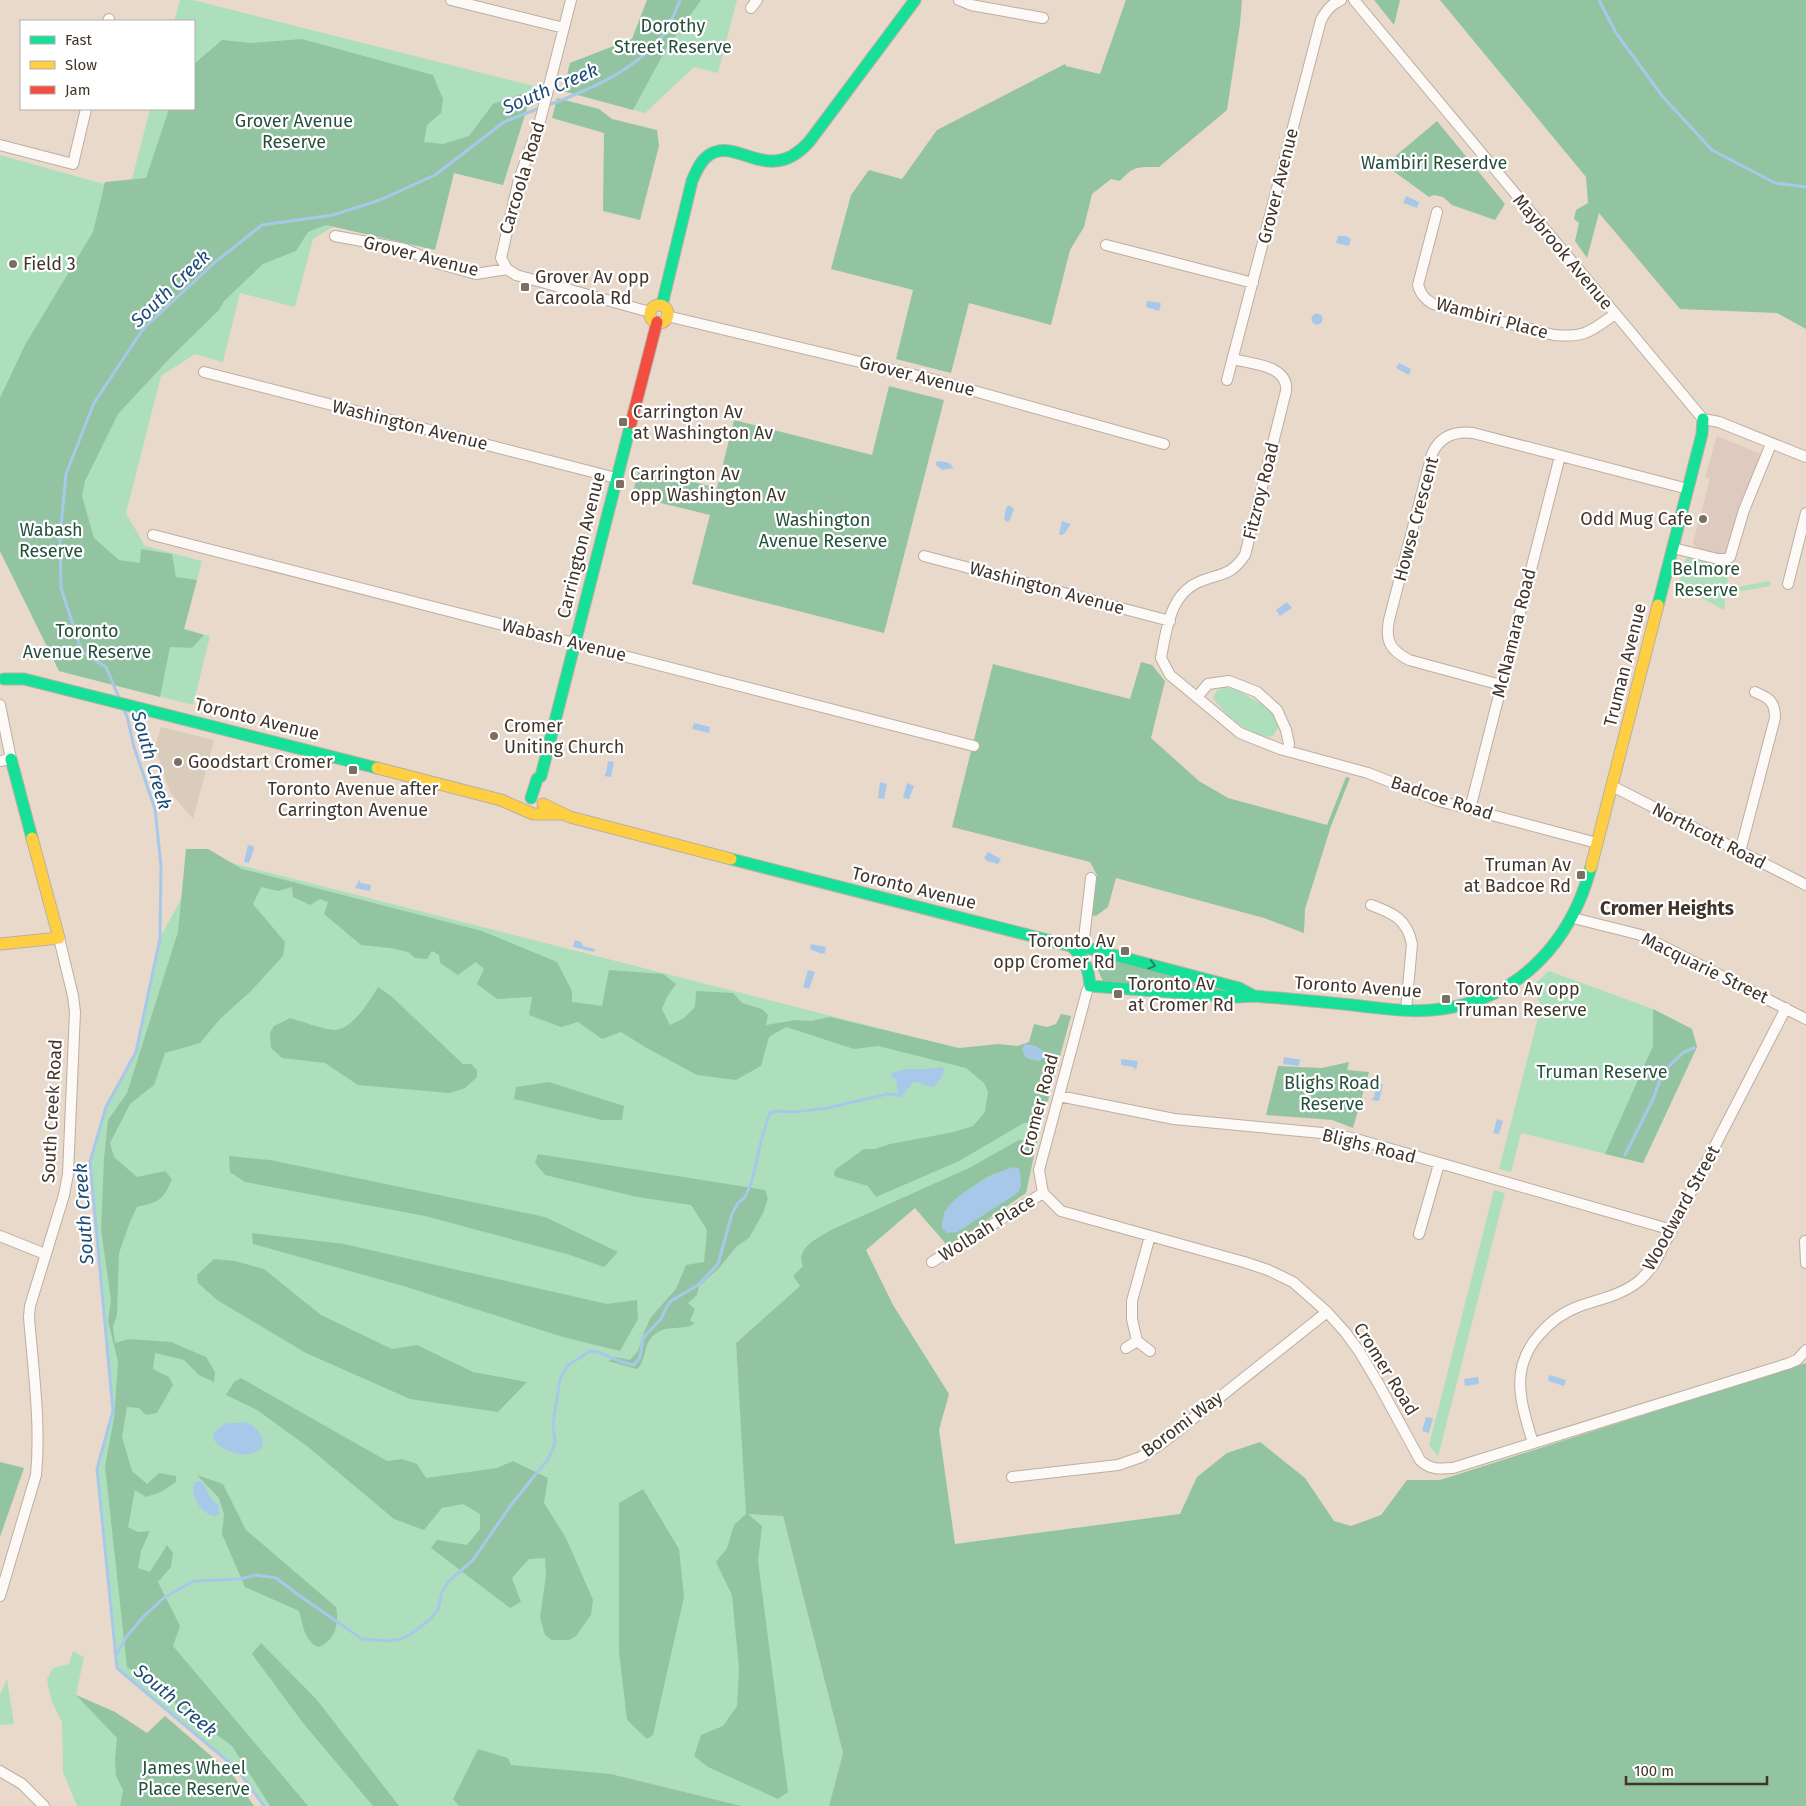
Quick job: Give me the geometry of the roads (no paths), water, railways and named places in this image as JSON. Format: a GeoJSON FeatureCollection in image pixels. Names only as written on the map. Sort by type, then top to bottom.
{"type":"FeatureCollection","features":[{"type":"Feature","properties":{"kind":"street"},"geometry":{"type":"LineString","coordinates":[[451,0],[564,28]]}},
{"type":"Feature","properties":{"kind":"street","name":"Carcoola Road"},"geometry":{"type":"LineString","coordinates":[[506,269],[501,258],[502,246],[519,179],[539,125],[571,0]]}},
{"type":"Feature","properties":{"kind":"street"},"geometry":{"type":"LineString","coordinates":[[662,305],[692,181],[696,168],[702,160],[716,152],[729,151],[770,161],[790,158],[799,153],[915,0]]}},
{"type":"Feature","properties":{"kind":"street"},"geometry":{"type":"LineString","coordinates":[[959,0],[970,5],[1043,18]]}},
{"type":"Feature","properties":{"kind":"street","name":"Grover Avenue"},"geometry":{"type":"LineString","coordinates":[[1227,380],[1320,20],[1326,10],[1335,2],[1341,0]]}},
{"type":"Feature","properties":{"kind":"street","name":"Maybrook Avenue"},"geometry":{"type":"LineString","coordinates":[[1354,0],[1703,419]]}},
{"type":"Feature","properties":{"kind":"street"},"geometry":{"type":"LineString","coordinates":[[0,145],[72,164],[86,110]]}},
{"type":"Feature","properties":{"kind":"street","name":"Wambiri Place"},"geometry":{"type":"LineString","coordinates":[[1437,212],[1418,285],[1421,294],[1433,304],[1554,335],[1568,336],[1581,335],[1615,314]]}},
{"type":"Feature","properties":{"kind":"street","name":"Grover Avenue"},"geometry":{"type":"LineString","coordinates":[[335,236],[406,249],[440,264],[476,274],[506,269]]}},
{"type":"Feature","properties":{"kind":"street"},"geometry":{"type":"LineString","coordinates":[[1106,246],[1253,283]]}},
{"type":"Feature","properties":{"kind":"street"},"geometry":{"type":"LineString","coordinates":[[506,269],[516,275],[650,312]]}},
{"type":"Feature","properties":{"kind":"street"},"geometry":{"type":"LineString","coordinates":[[662,305],[667,311],[664,321],[657,322],[652,320],[650,312],[653,306],[662,305]]}},
{"type":"Feature","properties":{"kind":"street","name":"Grover Avenue"},"geometry":{"type":"LineString","coordinates":[[667,316],[931,379],[1164,444]]}},
{"type":"Feature","properties":{"kind":"street","name":"Carrington Avenue"},"geometry":{"type":"LineString","coordinates":[[535,805],[544,781],[541,776],[657,322]]}},
{"type":"Feature","properties":{"kind":"street","name":"Fitzroy Road"},"geometry":{"type":"LineString","coordinates":[[1170,620],[1174,606],[1182,594],[1191,586],[1231,571],[1245,555],[1286,391],[1285,382],[1279,372],[1233,359]]}},
{"type":"Feature","properties":{"kind":"street","name":"Washington Avenue"},"geometry":{"type":"LineString","coordinates":[[204,372],[616,478]]}},
{"type":"Feature","properties":{"kind":"street"},"geometry":{"type":"LineString","coordinates":[[1703,419],[1719,422],[1806,458]]}},
{"type":"Feature","properties":{"kind":"street","name":"Truman Avenue"},"geometry":{"type":"LineString","coordinates":[[1573,918],[1586,884],[1597,844],[1702,434],[1703,419]]}},
{"type":"Feature","properties":{"kind":"street","name":"Howse Crescent"},"geometry":{"type":"LineString","coordinates":[[1501,685],[1409,660],[1391,647],[1388,638],[1387,630],[1432,454],[1439,442],[1449,435],[1463,432],[1688,489]]}},
{"type":"Feature","properties":{"kind":"street"},"geometry":{"type":"LineString","coordinates":[[1673,548],[1718,559],[1730,557],[1744,510],[1771,444]]}},
{"type":"Feature","properties":{"kind":"street","name":"McNamara Road"},"geometry":{"type":"LineString","coordinates":[[1470,809],[1560,456]]}},
{"type":"Feature","properties":{"kind":"street"},"geometry":{"type":"LineString","coordinates":[[1788,584],[1806,513]]}},
{"type":"Feature","properties":{"kind":"street","name":"Wabash Avenue"},"geometry":{"type":"LineString","coordinates":[[152,535],[575,642],[974,746]]}},
{"type":"Feature","properties":{"kind":"street","name":"Washington Avenue"},"geometry":{"type":"LineString","coordinates":[[924,556],[1170,620]]}},
{"type":"Feature","properties":{"kind":"street","name":"Badcoe Road"},"geometry":{"type":"LineString","coordinates":[[1170,620],[1161,658],[1170,675],[1240,733],[1287,751],[1368,773],[1422,795],[1597,844]]}},
{"type":"Feature","properties":{"kind":"street","name":"Toronto Avenue"},"geometry":{"type":"LineString","coordinates":[[1,681],[24,678],[503,802],[535,805],[608,828],[1239,988],[1255,996]]}},
{"type":"Feature","properties":{"kind":"street"},"geometry":{"type":"LineString","coordinates":[[1197,697],[1208,684],[1229,681],[1257,692],[1277,710],[1286,730],[1289,744],[1287,751]]}},
{"type":"Feature","properties":{"kind":"street"},"geometry":{"type":"LineString","coordinates":[[1740,852],[1775,718],[1775,709],[1771,700],[1755,692]]}},
{"type":"Feature","properties":{"kind":"street","name":"South Creek Road"},"geometry":{"type":"LineString","coordinates":[[0,705],[5,760],[59,938],[75,1012],[68,1174],[64,1194],[30,1306],[29,1317],[36,1412],[38,1459],[36,1475],[0,1596]]}},
{"type":"Feature","properties":{"kind":"street","name":"Northcott Road"},"geometry":{"type":"LineString","coordinates":[[1612,786],[1806,885]]}},
{"type":"Feature","properties":{"kind":"street"},"geometry":{"type":"LineString","coordinates":[[1083,947],[1091,878]]}},
{"type":"Feature","properties":{"kind":"street"},"geometry":{"type":"LineString","coordinates":[[1371,905],[1390,912],[1403,921],[1410,934],[1412,944],[1406,1010]]}},
{"type":"Feature","properties":{"kind":"street","name":"Toronto Avenue"},"geometry":{"type":"LineString","coordinates":[[1090,986],[1236,997],[1255,996],[1422,1011],[1453,1008],[1480,1000],[1524,977],[1544,959],[1573,918]]}},
{"type":"Feature","properties":{"kind":"street","name":"Macquarie Street"},"geometry":{"type":"LineString","coordinates":[[1573,918],[1641,935],[1806,1019]]}},
{"type":"Feature","properties":{"kind":"street"},"geometry":{"type":"LineString","coordinates":[[0,944],[59,938]]}},
{"type":"Feature","properties":{"kind":"street","name":"Cromer Road"},"geometry":{"type":"LineString","coordinates":[[1071,946],[1084,958],[1089,972],[1090,986],[1087,991],[1039,1170],[1043,1193],[1061,1211],[1244,1262],[1268,1270],[1293,1282],[1327,1312],[1345,1332],[1359,1352],[1420,1460],[1426,1466],[1438,1470],[1453,1468],[1787,1364],[1796,1360],[1806,1350]]}},
{"type":"Feature","properties":{"kind":"street","name":"Woodward Street"},"geometry":{"type":"LineString","coordinates":[[1533,1443],[1523,1410],[1520,1392],[1520,1368],[1530,1345],[1547,1326],[1560,1316],[1578,1307],[1621,1293],[1640,1280],[1654,1264],[1786,1008]]}},
{"type":"Feature","properties":{"kind":"street","name":"Blighs Road"},"geometry":{"type":"LineString","coordinates":[[1060,1096],[1174,1119],[1332,1134],[1356,1139],[1672,1230]]}},
{"type":"Feature","properties":{"kind":"street"},"geometry":{"type":"LineString","coordinates":[[1419,1234],[1439,1164]]}},
{"type":"Feature","properties":{"kind":"street","name":"Wolbah Place"},"geometry":{"type":"LineString","coordinates":[[932,1262],[1043,1193]]}},
{"type":"Feature","properties":{"kind":"street"},"geometry":{"type":"LineString","coordinates":[[0,1236],[45,1254]]}},
{"type":"Feature","properties":{"kind":"street"},"geometry":{"type":"LineString","coordinates":[[1150,1236],[1132,1301],[1132,1319],[1137,1341],[1150,1351]]}},
{"type":"Feature","properties":{"kind":"street"},"geometry":{"type":"LineString","coordinates":[[1805,1241],[1806,1263]]}},
{"type":"Feature","properties":{"kind":"street","name":"Boromi Way"},"geometry":{"type":"LineString","coordinates":[[1012,1477],[1118,1465],[1141,1457],[1161,1444],[1327,1312]]}},
{"type":"Feature","properties":{"kind":"street"},"geometry":{"type":"LineString","coordinates":[[1126,1348],[1137,1341]]}},
{"type":"Feature","properties":{"kind":"street"},"geometry":{"type":"LineString","coordinates":[[0,1771],[22,1784],[44,1806]]}},
{"type":"Feature","properties":{"kind":"water"},"geometry":{"type":"Polygon","coordinates":[[[1406,196],[1419,202],[1417,208],[1403,203],[1406,196]]]}},
{"type":"Feature","properties":{"kind":"water"},"geometry":{"type":"Polygon","coordinates":[[[1338,236],[1346,236],[1351,239],[1349,246],[1336,243],[1338,236]]]}},
{"type":"Feature","properties":{"kind":"water"},"geometry":{"type":"Polygon","coordinates":[[[1147,301],[1161,303],[1159,311],[1146,307],[1147,301]]]}},
{"type":"Feature","properties":{"kind":"water"},"geometry":{"type":"Polygon","coordinates":[[[1317,313],[1323,319],[1317,325],[1311,319],[1317,313]]]}},
{"type":"Feature","properties":{"kind":"water"},"geometry":{"type":"Polygon","coordinates":[[[1399,363],[1411,369],[1409,375],[1396,368],[1399,363]]]}},
{"type":"Feature","properties":{"kind":"water"},"geometry":{"type":"Polygon","coordinates":[[[936,462],[949,463],[954,468],[942,470],[936,465],[936,462]]]}},
{"type":"Feature","properties":{"kind":"water"},"geometry":{"type":"Polygon","coordinates":[[[1009,505],[1014,509],[1010,520],[1007,522],[1004,519],[1006,508],[1009,505]]]}},
{"type":"Feature","properties":{"kind":"water"},"geometry":{"type":"Polygon","coordinates":[[[1062,521],[1071,524],[1064,534],[1061,535],[1059,534],[1062,521]]]}},
{"type":"Feature","properties":{"kind":"water"},"geometry":{"type":"Polygon","coordinates":[[[1287,602],[1292,608],[1280,616],[1276,610],[1287,602]]]}},
{"type":"Feature","properties":{"kind":"water"},"geometry":{"type":"Polygon","coordinates":[[[694,723],[710,727],[709,733],[692,729],[694,723]]]}},
{"type":"Feature","properties":{"kind":"water"},"geometry":{"type":"Polygon","coordinates":[[[608,761],[614,762],[611,777],[604,776],[608,761]]]}},
{"type":"Feature","properties":{"kind":"water"},"geometry":{"type":"Polygon","coordinates":[[[880,782],[887,784],[884,799],[878,798],[880,782]]]}},
{"type":"Feature","properties":{"kind":"water"},"geometry":{"type":"Polygon","coordinates":[[[907,783],[914,786],[909,799],[903,798],[907,783]]]}},
{"type":"Feature","properties":{"kind":"water"},"geometry":{"type":"Polygon","coordinates":[[[248,845],[253,846],[254,849],[249,863],[244,862],[248,845]]]}},
{"type":"Feature","properties":{"kind":"water"},"geometry":{"type":"Polygon","coordinates":[[[988,852],[1001,859],[998,864],[987,861],[984,858],[988,852]]]}},
{"type":"Feature","properties":{"kind":"water"},"geometry":{"type":"Polygon","coordinates":[[[359,880],[361,883],[371,885],[370,891],[355,888],[359,880]]]}},
{"type":"Feature","properties":{"kind":"water"},"geometry":{"type":"Polygon","coordinates":[[[575,940],[581,942],[583,946],[595,949],[594,952],[573,947],[575,940]]]}},
{"type":"Feature","properties":{"kind":"water"},"geometry":{"type":"Polygon","coordinates":[[[811,944],[826,947],[825,953],[822,954],[810,949],[811,944]]]}},
{"type":"Feature","properties":{"kind":"water"},"geometry":{"type":"Polygon","coordinates":[[[808,970],[815,972],[809,989],[803,987],[808,970]]]}},
{"type":"Feature","properties":{"kind":"water"},"geometry":{"type":"Polygon","coordinates":[[[1025,1044],[1036,1046],[1044,1052],[1044,1057],[1040,1061],[1029,1059],[1025,1056],[1022,1049],[1025,1044]]]}},
{"type":"Feature","properties":{"kind":"water"},"geometry":{"type":"Polygon","coordinates":[[[1284,1057],[1300,1059],[1299,1066],[1283,1064],[1284,1057]]]}},
{"type":"Feature","properties":{"kind":"water"},"geometry":{"type":"Polygon","coordinates":[[[1121,1059],[1138,1061],[1136,1070],[1133,1067],[1121,1065],[1121,1059]]]}},
{"type":"Feature","properties":{"kind":"water"},"geometry":{"type":"Polygon","coordinates":[[[941,1067],[944,1069],[943,1075],[934,1087],[913,1082],[901,1097],[898,1097],[896,1079],[891,1078],[892,1073],[904,1069],[941,1067]]]}},
{"type":"Feature","properties":{"kind":"water"},"geometry":{"type":"Polygon","coordinates":[[[1376,1084],[1383,1084],[1379,1101],[1371,1100],[1374,1097],[1376,1084]]]}},
{"type":"Feature","properties":{"kind":"water"},"geometry":{"type":"Polygon","coordinates":[[[1497,1119],[1503,1121],[1499,1134],[1493,1133],[1497,1119]]]}},
{"type":"Feature","properties":{"kind":"water"},"geometry":{"type":"Polygon","coordinates":[[[1014,1167],[1020,1171],[1021,1187],[1016,1194],[957,1232],[947,1233],[942,1228],[945,1214],[954,1200],[979,1183],[1014,1167]]]}},
{"type":"Feature","properties":{"kind":"water"},"geometry":{"type":"Polygon","coordinates":[[[1549,1375],[1566,1380],[1564,1386],[1548,1381],[1549,1375]]]}},
{"type":"Feature","properties":{"kind":"water"},"geometry":{"type":"Polygon","coordinates":[[[1478,1377],[1479,1384],[1465,1386],[1464,1379],[1478,1377]]]}},
{"type":"Feature","properties":{"kind":"water"},"geometry":{"type":"Polygon","coordinates":[[[1426,1417],[1433,1418],[1429,1433],[1422,1431],[1426,1417]]]}},
{"type":"Feature","properties":{"kind":"water"},"geometry":{"type":"Polygon","coordinates":[[[226,1423],[249,1423],[258,1431],[263,1439],[262,1446],[258,1451],[251,1454],[231,1452],[221,1447],[213,1439],[214,1432],[226,1423]]]}},
{"type":"Feature","properties":{"kind":"water"},"geometry":{"type":"Polygon","coordinates":[[[199,1481],[204,1484],[211,1499],[219,1506],[217,1516],[207,1513],[195,1499],[193,1487],[195,1482],[199,1481]]]}},
{"type":"Feature","properties":{"kind":"waterway","name":"South Creek"},"geometry":{"type":"LineString","coordinates":[[546,106],[593,87],[637,61],[664,34],[680,0]]}},
{"type":"Feature","properties":{"kind":"waterway"},"geometry":{"type":"LineString","coordinates":[[1599,0],[1616,33],[1663,97],[1712,150],[1775,183],[1806,187]]}},
{"type":"Feature","properties":{"kind":"waterway","name":"South Creek"},"geometry":{"type":"LineString","coordinates":[[120,700],[106,667],[82,652],[61,588],[60,538],[66,474],[94,403],[143,329],[214,263],[262,225],[333,215],[380,200],[435,175],[504,122],[540,108]]}},
{"type":"Feature","properties":{"kind":"waterway","name":"South Creek"},"geometry":{"type":"LineString","coordinates":[[123,708],[155,809],[161,866],[160,938],[136,1052],[106,1107],[90,1162],[113,1411],[97,1469],[117,1668],[237,1769],[264,1806]]}},
{"type":"Feature","properties":{"kind":"waterway"},"geometry":{"type":"LineString","coordinates":[[1625,1155],[1666,1069],[1684,1052],[1694,1048]]}},
{"type":"Feature","properties":{"kind":"waterway"},"geometry":{"type":"LineString","coordinates":[[116,1655],[127,1636],[144,1616],[165,1597],[194,1581],[240,1579],[256,1575],[276,1578],[362,1639],[388,1641],[400,1639],[411,1634],[438,1610],[442,1592],[448,1582],[473,1560],[511,1505],[548,1459],[555,1441],[553,1424],[560,1379],[567,1366],[590,1351],[634,1365],[640,1357],[643,1338],[661,1319],[671,1301],[698,1285],[718,1264],[732,1214],[738,1203],[745,1197],[752,1181],[762,1137],[770,1113],[828,1108],[887,1094],[898,1095]]}},
{"type":"Feature","properties":{"kind":"place","name":"Field 3"},"geometry":{"type":"Point","coordinates":[13,264]}},
{"type":"Feature","properties":{"kind":"place","name":"Grover Av opp Carcoola Rd"},"geometry":{"type":"Point","coordinates":[525,287]}},
{"type":"Feature","properties":{"kind":"place","name":"Carrington Av at Washington Av"},"geometry":{"type":"Point","coordinates":[623,422]}},
{"type":"Feature","properties":{"kind":"place","name":"Carrington Av opp Washington Av"},"geometry":{"type":"Point","coordinates":[620,484]}},
{"type":"Feature","properties":{"kind":"place","name":"Odd Mug Cafe"},"geometry":{"type":"Point","coordinates":[1703,519]}},
{"type":"Feature","properties":{"kind":"place","name":"Cromer Uniting Church"},"geometry":{"type":"Point","coordinates":[494,736]}},
{"type":"Feature","properties":{"kind":"place","name":"Goodstart Cromer"},"geometry":{"type":"Point","coordinates":[178,762]}},
{"type":"Feature","properties":{"kind":"place","name":"Toronto Avenue after Carrington Avenue"},"geometry":{"type":"Point","coordinates":[353,770]}},
{"type":"Feature","properties":{"kind":"place","name":"Truman Av at Badcoe Rd"},"geometry":{"type":"Point","coordinates":[1581,875]}},
{"type":"Feature","properties":{"kind":"place","name":"Toronto Av opp Cromer Rd"},"geometry":{"type":"Point","coordinates":[1125,951]}},
{"type":"Feature","properties":{"kind":"place","name":"Toronto Av at Cromer Rd"},"geometry":{"type":"Point","coordinates":[1118,994]}},
{"type":"Feature","properties":{"kind":"place","name":"Toronto Av opp Truman Reserve"},"geometry":{"type":"Point","coordinates":[1446,999]}},
{"type":"Feature","properties":{"kind":"district","name":"Cromer Heights"},"geometry":{"type":"Point","coordinates":[1667,908]}},
{"type":"Feature","properties":{"kind":"park label","name":"Dorothy Street Reserve"},"geometry":{"type":"Point","coordinates":[673,36]}},
{"type":"Feature","properties":{"kind":"park label","name":"Grover Avenue Reserve"},"geometry":{"type":"Point","coordinates":[294,131]}},
{"type":"Feature","properties":{"kind":"park label","name":"Wambiri Reserdve"},"geometry":{"type":"Point","coordinates":[1434,163]}},
{"type":"Feature","properties":{"kind":"park label","name":"Washington Avenue Reserve"},"geometry":{"type":"Point","coordinates":[823,530]}},
{"type":"Feature","properties":{"kind":"park label","name":"Wabash Reserve"},"geometry":{"type":"Point","coordinates":[51,540]}},
{"type":"Feature","properties":{"kind":"park label","name":"Belmore Reserve"},"geometry":{"type":"Point","coordinates":[1706,579]}},
{"type":"Feature","properties":{"kind":"park label","name":"Toronto Avenue Reserve"},"geometry":{"type":"Point","coordinates":[87,641]}},
{"type":"Feature","properties":{"kind":"park label","name":"Truman Reserve"},"geometry":{"type":"Point","coordinates":[1602,1072]}},
{"type":"Feature","properties":{"kind":"park label","name":"Blighs Road Reserve"},"geometry":{"type":"Point","coordinates":[1332,1093]}},
{"type":"Feature","properties":{"kind":"park label","name":"James Wheel Place Reserve"},"geometry":{"type":"Point","coordinates":[194,1778]}}]}
